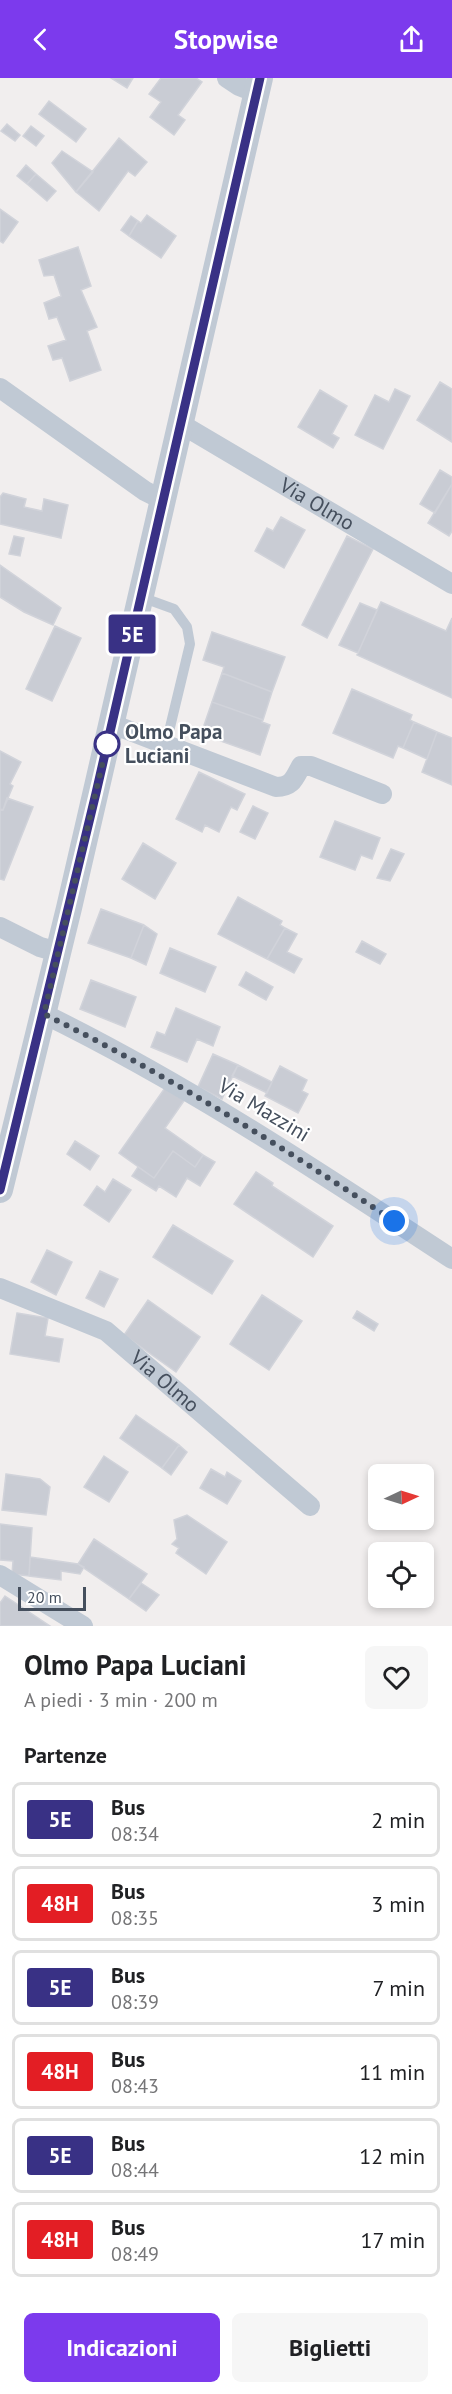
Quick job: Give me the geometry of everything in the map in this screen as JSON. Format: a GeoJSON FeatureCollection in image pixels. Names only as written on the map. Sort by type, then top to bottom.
{"type":"FeatureCollection","features":[{"type":"Feature","properties":{"kind":"street"},"geometry":{"type":"LineString","coordinates":[[0,1190],[112,724],[259,85],[239,86],[227,78]]}},
{"type":"Feature","properties":{"kind":"street"},"geometry":{"type":"LineString","coordinates":[[0,388],[145,490],[164,500]]}},
{"type":"Feature","properties":{"kind":"street","name":"Via Olmo"},"geometry":{"type":"LineString","coordinates":[[181,424],[452,584]]}},
{"type":"Feature","properties":{"kind":"street"},"geometry":{"type":"LineString","coordinates":[[112,724],[276,787],[286,787],[294,781],[301,766],[311,766],[382,794]]}},
{"type":"Feature","properties":{"kind":"street"},"geometry":{"type":"LineString","coordinates":[[0,927],[40,947],[58,952]]}},
{"type":"Feature","properties":{"kind":"street","name":"Via Mazzini"},"geometry":{"type":"LineString","coordinates":[[44,1014],[158,1074],[279,1145],[452,1259]]}},
{"type":"Feature","properties":{"kind":"street","name":"Via Olmo"},"geometry":{"type":"LineString","coordinates":[[0,1288],[106,1331],[310,1506]]}},
{"type":"Feature","properties":{"kind":"street"},"geometry":{"type":"LineString","coordinates":[[0,1575],[83,1626]]}},
{"type":"Feature","properties":{"kind":"lane"},"geometry":{"type":"LineString","coordinates":[[141,597],[174,609],[187,627],[190,644],[166,744]]}},
{"type":"Feature","properties":{"kind":"building"},"geometry":{"type":"Polygon","coordinates":[[[111,78],[133,78],[127,88],[111,78]]]}},
{"type":"Feature","properties":{"kind":"building"},"geometry":{"type":"Polygon","coordinates":[[[161,78],[196,78],[202,82],[178,115],[185,120],[174,135],[150,117],[161,102],[149,94],[161,78]]]}},
{"type":"Feature","properties":{"kind":"building"},"geometry":{"type":"Polygon","coordinates":[[[49,101],[86,129],[76,142],[39,114],[49,101]]]}},
{"type":"Feature","properties":{"kind":"building"},"geometry":{"type":"Polygon","coordinates":[[[7,124],[20,135],[15,141],[1,131],[7,124]]]}},
{"type":"Feature","properties":{"kind":"building"},"geometry":{"type":"Polygon","coordinates":[[[31,126],[44,136],[36,146],[23,136],[31,126]]]}},
{"type":"Feature","properties":{"kind":"building"},"geometry":{"type":"Polygon","coordinates":[[[119,138],[147,162],[135,176],[128,171],[99,211],[76,192],[119,138]]]}},
{"type":"Feature","properties":{"kind":"building"},"geometry":{"type":"Polygon","coordinates":[[[62,151],[93,172],[76,192],[52,163],[62,151]]]}},
{"type":"Feature","properties":{"kind":"building"},"geometry":{"type":"Polygon","coordinates":[[[26,165],[36,174],[27,184],[17,176],[26,165]]]}},
{"type":"Feature","properties":{"kind":"building"},"geometry":{"type":"Polygon","coordinates":[[[36,174],[56,191],[47,201],[27,184],[36,174]]]}},
{"type":"Feature","properties":{"kind":"building"},"geometry":{"type":"Polygon","coordinates":[[[0,209],[18,222],[3,243],[0,241],[0,209]]]}},
{"type":"Feature","properties":{"kind":"building"},"geometry":{"type":"Polygon","coordinates":[[[147,215],[176,236],[161,258],[129,236],[138,221],[141,223],[147,215]]]}},
{"type":"Feature","properties":{"kind":"building"},"geometry":{"type":"Polygon","coordinates":[[[131,216],[138,221],[129,236],[121,230],[131,216]]]}},
{"type":"Feature","properties":{"kind":"building"},"geometry":{"type":"Polygon","coordinates":[[[78,247],[91,286],[81,290],[97,327],[87,331],[101,370],[70,381],[62,358],[53,360],[48,346],[66,340],[57,317],[49,319],[44,303],[61,296],[54,275],[44,276],[39,260],[78,247]]]}},
{"type":"Feature","properties":{"kind":"building"},"geometry":{"type":"Polygon","coordinates":[[[440,382],[452,389],[452,442],[417,420],[440,382]]]}},
{"type":"Feature","properties":{"kind":"building"},"geometry":{"type":"Polygon","coordinates":[[[395,389],[410,396],[383,449],[355,435],[375,395],[389,402],[395,389]]]}},
{"type":"Feature","properties":{"kind":"building"},"geometry":{"type":"Polygon","coordinates":[[[320,390],[347,406],[332,434],[339,438],[333,448],[298,427],[320,390]]]}},
{"type":"Feature","properties":{"kind":"building"},"geometry":{"type":"Polygon","coordinates":[[[440,470],[452,477],[452,484],[435,513],[420,504],[440,470]]]}},
{"type":"Feature","properties":{"kind":"building"},"geometry":{"type":"Polygon","coordinates":[[[452,484],[452,531],[449,536],[428,523],[452,484]]]}},
{"type":"Feature","properties":{"kind":"building"},"geometry":{"type":"Polygon","coordinates":[[[3,493],[26,499],[24,507],[42,511],[44,499],[68,505],[61,538],[0,524],[0,497],[3,493]]]}},
{"type":"Feature","properties":{"kind":"building"},"geometry":{"type":"Polygon","coordinates":[[[281,517],[305,530],[284,568],[255,551],[267,528],[273,531],[281,517]]]}},
{"type":"Feature","properties":{"kind":"building"},"geometry":{"type":"Polygon","coordinates":[[[14,536],[24,538],[20,556],[9,554],[14,536]]]}},
{"type":"Feature","properties":{"kind":"building"},"geometry":{"type":"Polygon","coordinates":[[[347,536],[373,549],[327,638],[302,625],[347,536]]]}},
{"type":"Feature","properties":{"kind":"building"},"geometry":{"type":"Polygon","coordinates":[[[0,565],[61,608],[53,625],[24,612],[0,597],[0,565]]]}},
{"type":"Feature","properties":{"kind":"building"},"geometry":{"type":"Polygon","coordinates":[[[381,602],[446,631],[452,618],[452,698],[357,655],[381,602]]]}},
{"type":"Feature","properties":{"kind":"building"},"geometry":{"type":"Polygon","coordinates":[[[360,603],[377,610],[358,653],[339,645],[360,603]]]}},
{"type":"Feature","properties":{"kind":"building"},"geometry":{"type":"Polygon","coordinates":[[[55,626],[81,638],[52,701],[26,689],[55,626]]]}},
{"type":"Feature","properties":{"kind":"building"},"geometry":{"type":"Polygon","coordinates":[[[212,632],[285,657],[272,692],[222,673],[224,667],[203,660],[212,632]]]}},
{"type":"Feature","properties":{"kind":"building"},"geometry":{"type":"Polygon","coordinates":[[[222,673],[272,692],[263,720],[212,702],[222,673]]]}},
{"type":"Feature","properties":{"kind":"building"},"geometry":{"type":"Polygon","coordinates":[[[352,689],[412,715],[410,720],[414,722],[403,748],[398,746],[393,758],[333,733],[352,689]]]}},
{"type":"Feature","properties":{"kind":"building"},"geometry":{"type":"Polygon","coordinates":[[[212,702],[263,720],[262,722],[270,725],[260,755],[201,734],[212,702]]]}},
{"type":"Feature","properties":{"kind":"building"},"geometry":{"type":"Polygon","coordinates":[[[414,722],[437,732],[427,759],[403,748],[414,722]]]}},
{"type":"Feature","properties":{"kind":"building"},"geometry":{"type":"Polygon","coordinates":[[[437,732],[452,738],[452,785],[422,772],[437,732]]]}},
{"type":"Feature","properties":{"kind":"building"},"geometry":{"type":"Polygon","coordinates":[[[0,751],[21,762],[10,784],[13,786],[3,810],[0,809],[0,751]]]}},
{"type":"Feature","properties":{"kind":"building"},"geometry":{"type":"Polygon","coordinates":[[[199,772],[245,794],[237,810],[231,807],[219,832],[205,825],[202,832],[176,819],[199,772]]]}},
{"type":"Feature","properties":{"kind":"building"},"geometry":{"type":"Polygon","coordinates":[[[7,798],[33,807],[4,880],[0,879],[0,809],[3,810],[7,798]]]}},
{"type":"Feature","properties":{"kind":"building"},"geometry":{"type":"Polygon","coordinates":[[[253,806],[268,813],[255,839],[240,832],[253,806]]]}},
{"type":"Feature","properties":{"kind":"building"},"geometry":{"type":"Polygon","coordinates":[[[335,821],[380,838],[372,859],[361,855],[355,870],[320,857],[335,821]]]}},
{"type":"Feature","properties":{"kind":"building"},"geometry":{"type":"Polygon","coordinates":[[[143,843],[176,863],[155,899],[122,879],[143,843]]]}},
{"type":"Feature","properties":{"kind":"building"},"geometry":{"type":"Polygon","coordinates":[[[391,849],[404,854],[390,881],[377,878],[391,849]]]}},
{"type":"Feature","properties":{"kind":"building"},"geometry":{"type":"Polygon","coordinates":[[[238,897],[282,921],[280,925],[285,928],[267,959],[218,934],[238,897]]]}},
{"type":"Feature","properties":{"kind":"building"},"geometry":{"type":"Polygon","coordinates":[[[101,909],[144,925],[131,958],[88,943],[101,909]]]}},
{"type":"Feature","properties":{"kind":"building"},"geometry":{"type":"Polygon","coordinates":[[[144,925],[157,934],[146,965],[131,958],[144,925]]]}},
{"type":"Feature","properties":{"kind":"building"},"geometry":{"type":"Polygon","coordinates":[[[285,928],[297,934],[287,952],[302,959],[294,973],[267,959],[285,928]]]}},
{"type":"Feature","properties":{"kind":"building"},"geometry":{"type":"Polygon","coordinates":[[[362,941],[386,954],[380,964],[356,952],[362,941]]]}},
{"type":"Feature","properties":{"kind":"building"},"geometry":{"type":"Polygon","coordinates":[[[170,948],[216,967],[205,992],[160,973],[170,948]]]}},
{"type":"Feature","properties":{"kind":"building"},"geometry":{"type":"Polygon","coordinates":[[[246,972],[273,987],[266,1000],[239,985],[246,972]]]}},
{"type":"Feature","properties":{"kind":"building"},"geometry":{"type":"Polygon","coordinates":[[[91,980],[136,997],[125,1027],[80,1009],[91,980]]]}},
{"type":"Feature","properties":{"kind":"building"},"geometry":{"type":"Polygon","coordinates":[[[176,1008],[220,1027],[213,1046],[197,1039],[187,1062],[151,1047],[157,1032],[165,1035],[176,1008]]]}},
{"type":"Feature","properties":{"kind":"building"},"geometry":{"type":"Polygon","coordinates":[[[213,1054],[238,1065],[222,1099],[198,1087],[213,1054]]]}},
{"type":"Feature","properties":{"kind":"building"},"geometry":{"type":"Polygon","coordinates":[[[238,1065],[272,1082],[267,1093],[232,1076],[238,1065]]]}},
{"type":"Feature","properties":{"kind":"building"},"geometry":{"type":"Polygon","coordinates":[[[280,1066],[307,1080],[302,1091],[308,1094],[298,1113],[265,1096],[280,1066]]]}},
{"type":"Feature","properties":{"kind":"building"},"geometry":{"type":"Polygon","coordinates":[[[167,1085],[186,1098],[165,1128],[203,1155],[195,1167],[173,1151],[154,1178],[119,1153],[167,1085]]]}},
{"type":"Feature","properties":{"kind":"building"},"geometry":{"type":"Polygon","coordinates":[[[75,1141],[99,1156],[90,1170],[67,1154],[75,1141]]]}},
{"type":"Feature","properties":{"kind":"building"},"geometry":{"type":"Polygon","coordinates":[[[173,1151],[195,1167],[203,1155],[215,1162],[200,1186],[187,1178],[176,1197],[159,1186],[156,1191],[132,1176],[138,1167],[154,1178],[173,1151]]]}},
{"type":"Feature","properties":{"kind":"building"},"geometry":{"type":"Polygon","coordinates":[[[256,1172],[273,1183],[272,1186],[333,1226],[313,1257],[234,1204],[256,1172]]]}},
{"type":"Feature","properties":{"kind":"building"},"geometry":{"type":"Polygon","coordinates":[[[113,1179],[131,1190],[109,1222],[84,1205],[97,1186],[105,1192],[113,1179]]]}},
{"type":"Feature","properties":{"kind":"building"},"geometry":{"type":"Polygon","coordinates":[[[173,1225],[233,1261],[212,1294],[153,1257],[173,1225]]]}},
{"type":"Feature","properties":{"kind":"building"},"geometry":{"type":"Polygon","coordinates":[[[47,1250],[72,1262],[56,1295],[31,1282],[47,1250]]]}},
{"type":"Feature","properties":{"kind":"building"},"geometry":{"type":"Polygon","coordinates":[[[100,1271],[118,1279],[104,1307],[86,1298],[100,1271]]]}},
{"type":"Feature","properties":{"kind":"building"},"geometry":{"type":"Polygon","coordinates":[[[262,1295],[302,1321],[269,1370],[230,1344],[262,1295]]]}},
{"type":"Feature","properties":{"kind":"building"},"geometry":{"type":"Polygon","coordinates":[[[148,1300],[200,1337],[176,1372],[124,1335],[148,1300]]]}},
{"type":"Feature","properties":{"kind":"building"},"geometry":{"type":"Polygon","coordinates":[[[357,1311],[378,1324],[374,1331],[353,1318],[357,1311]]]}},
{"type":"Feature","properties":{"kind":"building"},"geometry":{"type":"Polygon","coordinates":[[[17,1313],[48,1318],[45,1336],[63,1339],[59,1362],[10,1354],[17,1313]]]}},
{"type":"Feature","properties":{"kind":"building"},"geometry":{"type":"Polygon","coordinates":[[[136,1415],[179,1445],[162,1468],[120,1438],[136,1415]]]}},
{"type":"Feature","properties":{"kind":"building"},"geometry":{"type":"Polygon","coordinates":[[[179,1445],[187,1452],[171,1475],[162,1468],[179,1445]]]}},
{"type":"Feature","properties":{"kind":"building"},"geometry":{"type":"Polygon","coordinates":[[[104,1456],[128,1472],[109,1502],[84,1487],[104,1456]]]}},
{"type":"Feature","properties":{"kind":"building"},"geometry":{"type":"Polygon","coordinates":[[[211,1469],[225,1477],[227,1472],[241,1481],[227,1504],[200,1488],[211,1469]]]}},
{"type":"Feature","properties":{"kind":"building"},"geometry":{"type":"Polygon","coordinates":[[[6,1474],[40,1479],[50,1487],[46,1515],[2,1510],[6,1474]]]}},
{"type":"Feature","properties":{"kind":"building"},"geometry":{"type":"Polygon","coordinates":[[[187,1515],[227,1542],[206,1574],[176,1553],[179,1548],[172,1544],[177,1539],[174,1520],[187,1515]]]}},
{"type":"Feature","properties":{"kind":"building"},"geometry":{"type":"Polygon","coordinates":[[[0,1524],[32,1528],[29,1576],[12,1574],[13,1561],[0,1560],[0,1524]]]}},
{"type":"Feature","properties":{"kind":"building"},"geometry":{"type":"Polygon","coordinates":[[[94,1539],[147,1574],[129,1599],[78,1564],[94,1539]]]}},
{"type":"Feature","properties":{"kind":"building"},"geometry":{"type":"Polygon","coordinates":[[[30,1557],[78,1564],[84,1567],[80,1574],[61,1571],[61,1580],[29,1576],[30,1557]]]}},
{"type":"Feature","properties":{"kind":"building"},"geometry":{"type":"Polygon","coordinates":[[[141,1583],[159,1595],[146,1611],[129,1599],[141,1583]]]}},
{"type":"Feature","properties":{"kind":"building"},"geometry":{"type":"Polygon","coordinates":[[[5,1596],[50,1626],[0,1626],[0,1603],[5,1596]]]}},
{"type":"Feature","properties":{"kind":"bus line","name":"5E"},"geometry":{"type":"LineString","coordinates":[[0,1190],[96,793],[260,78]]}},
{"type":"Feature","properties":{"kind":"place","name":"Olmo Papa Luciani"},"geometry":{"type":"Point","coordinates":[107,744]}},
{"type":"Feature","properties":{"kind":"route"},"geometry":{"type":"LineString","coordinates":[[107,744],[44,1014],[158,1074],[279,1145],[394,1221]]}}]}
